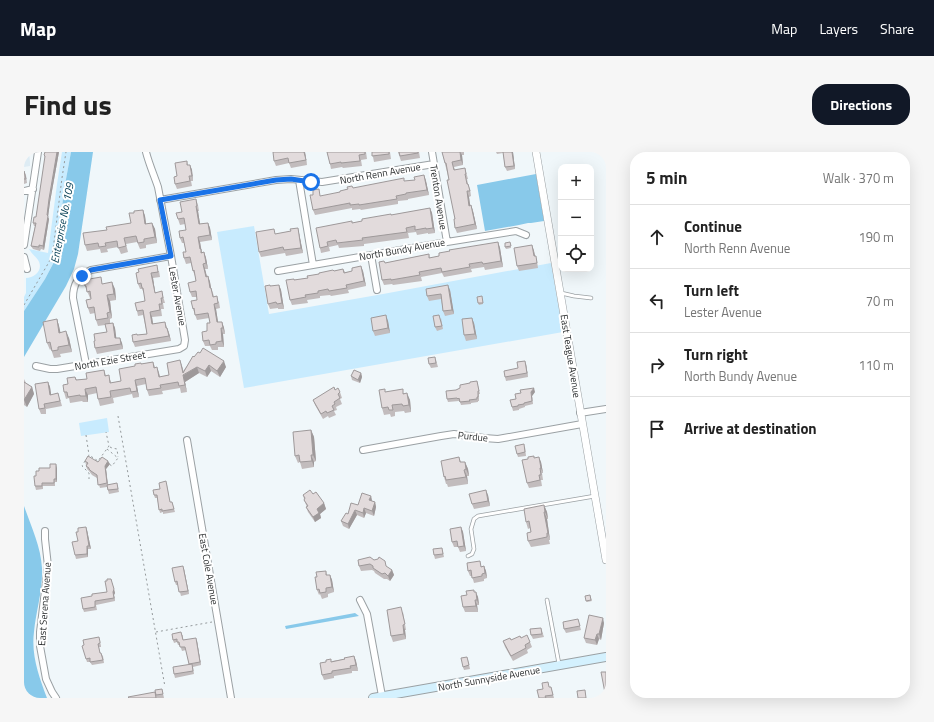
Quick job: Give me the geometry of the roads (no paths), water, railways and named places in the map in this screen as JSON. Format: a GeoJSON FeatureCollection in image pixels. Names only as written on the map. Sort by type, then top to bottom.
{"type":"FeatureCollection","features":[{"type":"Feature","properties":{"kind":"main road","name":"North Sunnyside Avenue"},"geometry":{"type":"LineString","coordinates":[[373,698],[606,657]]}},
{"type":"Feature","properties":{"kind":"street"},"geometry":{"type":"LineString","coordinates":[[24,244],[38,152]]}},
{"type":"Feature","properties":{"kind":"street","name":"Lester Avenue"},"geometry":{"type":"LineString","coordinates":[[146,152],[149,165],[155,176],[171,256],[186,340],[184,346]]}},
{"type":"Feature","properties":{"kind":"street","name":"Trenton Avenue"},"geometry":{"type":"LineString","coordinates":[[432,152],[446,242]]}},
{"type":"Feature","properties":{"kind":"street","name":"East Teague Avenue"},"geometry":{"type":"LineString","coordinates":[[536,152],[606,560]]}},
{"type":"Feature","properties":{"kind":"street","name":"North Renn Avenue"},"geometry":{"type":"LineString","coordinates":[[160,200],[276,180],[291,179],[322,182],[334,181],[434,164]]}},
{"type":"Feature","properties":{"kind":"street"},"geometry":{"type":"LineString","coordinates":[[299,180],[313,265]]}},
{"type":"Feature","properties":{"kind":"street"},"geometry":{"type":"LineString","coordinates":[[24,191],[33,189]]}},
{"type":"Feature","properties":{"kind":"street","name":"North Bundy Avenue"},"geometry":{"type":"LineString","coordinates":[[278,271],[516,231],[526,235]]}},
{"type":"Feature","properties":{"kind":"street"},"geometry":{"type":"LineString","coordinates":[[371,255],[377,290]]}},
{"type":"Feature","properties":{"kind":"street"},"geometry":{"type":"LineString","coordinates":[[86,364],[74,298],[74,288],[78,279],[91,270],[171,256]]}},
{"type":"Feature","properties":{"kind":"street"},"geometry":{"type":"LineString","coordinates":[[24,257],[27,269]]}},
{"type":"Feature","properties":{"kind":"street","name":"North Ezie Street"},"geometry":{"type":"LineString","coordinates":[[36,366],[57,369],[179,349],[184,346]]}},
{"type":"Feature","properties":{"kind":"street"},"geometry":{"type":"LineString","coordinates":[[580,413],[606,408]]}},
{"type":"Feature","properties":{"kind":"street","name":"Purdue"},"geometry":{"type":"LineString","coordinates":[[363,450],[454,434],[498,439],[582,424]]}},
{"type":"Feature","properties":{"kind":"street","name":"East Cole Avenue"},"geometry":{"type":"LineString","coordinates":[[187,440],[231,698]]}},
{"type":"Feature","properties":{"kind":"street","name":"East Serena Avenue"},"geometry":{"type":"LineString","coordinates":[[45,531],[48,566],[40,632],[40,646],[46,679],[56,698]]}},
{"type":"Feature","properties":{"kind":"street"},"geometry":{"type":"LineString","coordinates":[[360,600],[367,614],[382,696]]}},
{"type":"Feature","properties":{"kind":"lane"},"geometry":{"type":"LineString","coordinates":[[560,292],[574,296],[591,298]]}},
{"type":"Feature","properties":{"kind":"lane"},"geometry":{"type":"LineString","coordinates":[[468,556],[472,554],[474,549],[471,529],[474,519],[478,516],[595,496]]}},
{"type":"Feature","properties":{"kind":"lane"},"geometry":{"type":"LineString","coordinates":[[547,600],[559,666]]}},
{"type":"Feature","properties":{"kind":"water","name":"Enterprise No. 109"},"geometry":{"type":"Polygon","coordinates":[[[71,152],[93,152],[78,254],[74,269],[66,286],[24,357],[24,311],[45,279],[54,262],[58,244],[64,190],[71,152]]]}},
{"type":"Feature","properties":{"kind":"water"},"geometry":{"type":"Polygon","coordinates":[[[536,174],[544,221],[485,231],[477,185],[536,174]]]}},
{"type":"Feature","properties":{"kind":"water"},"geometry":{"type":"Polygon","coordinates":[[[24,506],[40,552],[42,568],[33,641],[39,674],[47,698],[25,698],[24,696],[24,506]]]}},
{"type":"Feature","properties":{"kind":"water"},"geometry":{"type":"Polygon","coordinates":[[[355,613],[359,616],[286,629],[285,626],[355,613]]]}}]}
